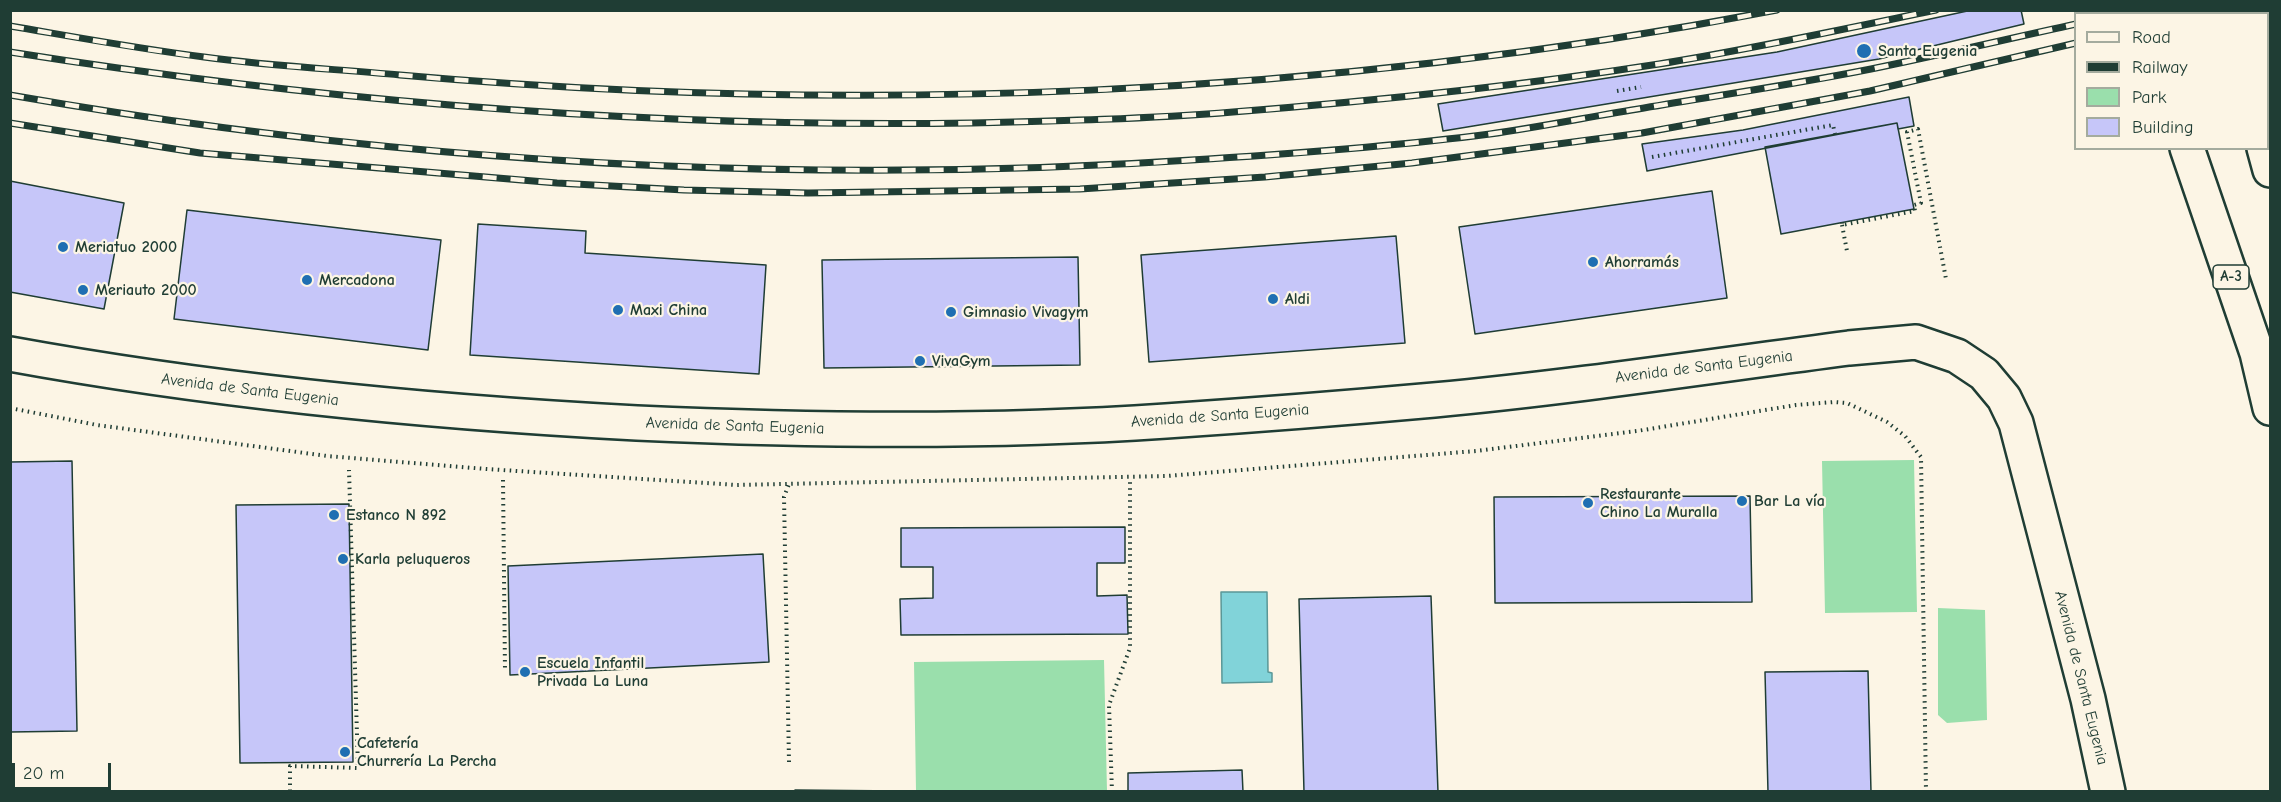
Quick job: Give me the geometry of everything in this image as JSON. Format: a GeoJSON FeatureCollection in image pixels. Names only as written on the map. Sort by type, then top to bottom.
{"type":"FeatureCollection","features":[{"type":"Feature","properties":{"kind":"main road","name":"A-3"},"geometry":{"type":"LineString","coordinates":[[2188,150],[2257,353],[2271,408]]}},
{"type":"Feature","properties":{"kind":"main road"},"geometry":{"type":"LineString","coordinates":[[2265,150],[2271,170]]}},
{"type":"Feature","properties":{"kind":"main road","name":"Avenida de Santa Eugenia"},"geometry":{"type":"LineString","coordinates":[[10,354],[190,383],[495,416],[736,428],[847,430],[1130,423],[1436,400],[1849,348],[1916,342],[1958,356],[1984,374],[2004,398],[2016,423],[2088,699],[2108,792]]}},
{"type":"Feature","properties":{"kind":"path"},"geometry":{"type":"LineString","coordinates":[[1617,91],[1641,87]]}},
{"type":"Feature","properties":{"kind":"path"},"geometry":{"type":"LineString","coordinates":[[1652,157],[1833,125],[1835,135]]}},
{"type":"Feature","properties":{"kind":"path"},"geometry":{"type":"LineString","coordinates":[[1847,251],[1842,224],[1915,211],[1914,205],[1921,203],[1907,132],[1918,129],[1946,279]]}},
{"type":"Feature","properties":{"kind":"path"},"geometry":{"type":"LineString","coordinates":[[1905,436],[1921,457],[1926,792]]}},
{"type":"Feature","properties":{"kind":"path"},"geometry":{"type":"LineString","coordinates":[[290,791],[290,766],[358,768],[349,470]]}},
{"type":"Feature","properties":{"kind":"path"},"geometry":{"type":"LineString","coordinates":[[1112,792],[1109,705],[1130,648],[1130,478]]}},
{"type":"Feature","properties":{"kind":"path"},"geometry":{"type":"LineString","coordinates":[[502,480],[505,672]]}},
{"type":"Feature","properties":{"kind":"path"},"geometry":{"type":"LineString","coordinates":[[789,484],[784,497],[789,762]]}},
{"type":"Feature","properties":{"kind":"green space"},"geometry":{"type":"Polygon","coordinates":[[[1914,460],[1917,612],[1825,613],[1822,461],[1914,460]]]}},
{"type":"Feature","properties":{"kind":"green space"},"geometry":{"type":"Polygon","coordinates":[[[1938,608],[1985,610],[1987,720],[1947,723],[1938,715],[1938,608]]]}},
{"type":"Feature","properties":{"kind":"green space"},"geometry":{"type":"Polygon","coordinates":[[[1104,660],[1107,791],[916,791],[914,662],[1104,660]]]}},
{"type":"Feature","properties":{"kind":"water"},"geometry":{"type":"Polygon","coordinates":[[[1221,592],[1267,592],[1268,672],[1272,673],[1272,682],[1222,683],[1221,592]]]}},
{"type":"Feature","properties":{"kind":"building"},"geometry":{"type":"Polygon","coordinates":[[[1972,10],[2021,10],[2024,24],[1879,59],[1443,131],[1438,104],[1777,52],[1972,10]]]}},
{"type":"Feature","properties":{"kind":"building"},"geometry":{"type":"Polygon","coordinates":[[[1909,97],[1914,126],[1898,129],[1897,123],[1647,171],[1642,144],[1743,130],[1909,97]]]}},
{"type":"Feature","properties":{"kind":"building"},"geometry":{"type":"Polygon","coordinates":[[[1897,123],[1914,209],[1781,234],[1765,147],[1897,123]]]}},
{"type":"Feature","properties":{"kind":"building","name":"Meriatuo 2000"},"geometry":{"type":"Polygon","coordinates":[[[10,181],[124,203],[104,309],[10,292],[10,181]]]}},
{"type":"Feature","properties":{"kind":"building","name":"Ahorramás"},"geometry":{"type":"Polygon","coordinates":[[[1712,191],[1727,298],[1475,334],[1459,227],[1712,191]]]}},
{"type":"Feature","properties":{"kind":"building","name":"Mercadona"},"geometry":{"type":"Polygon","coordinates":[[[187,210],[441,240],[428,350],[174,319],[187,210]]]}},
{"type":"Feature","properties":{"kind":"building","name":"Maxi China"},"geometry":{"type":"Polygon","coordinates":[[[478,224],[586,231],[585,253],[766,265],[759,374],[470,355],[478,224]]]}},
{"type":"Feature","properties":{"kind":"building","name":"Aldi"},"geometry":{"type":"Polygon","coordinates":[[[1396,236],[1405,343],[1149,362],[1141,255],[1396,236]]]}},
{"type":"Feature","properties":{"kind":"building","name":"Gimnasio Vivagym"},"geometry":{"type":"Polygon","coordinates":[[[1078,257],[1080,365],[824,368],[822,260],[1078,257]]]}},
{"type":"Feature","properties":{"kind":"building"},"geometry":{"type":"Polygon","coordinates":[[[72,461],[77,731],[10,732],[10,462],[72,461]]]}},
{"type":"Feature","properties":{"kind":"building"},"geometry":{"type":"Polygon","coordinates":[[[1750,496],[1752,602],[1495,603],[1494,497],[1750,496]]]}},
{"type":"Feature","properties":{"kind":"building"},"geometry":{"type":"Polygon","coordinates":[[[349,504],[353,762],[240,763],[236,505],[349,504]]]}},
{"type":"Feature","properties":{"kind":"building"},"geometry":{"type":"Polygon","coordinates":[[[1125,527],[1125,563],[1097,563],[1097,596],[1127,595],[1128,634],[901,635],[900,599],[933,598],[933,567],[901,567],[901,528],[1125,527]]]}},
{"type":"Feature","properties":{"kind":"building"},"geometry":{"type":"Polygon","coordinates":[[[763,554],[769,662],[510,675],[508,566],[763,554]]]}},
{"type":"Feature","properties":{"kind":"building"},"geometry":{"type":"Polygon","coordinates":[[[1431,596],[1438,792],[1304,792],[1299,599],[1431,596]]]}},
{"type":"Feature","properties":{"kind":"building"},"geometry":{"type":"Polygon","coordinates":[[[1868,671],[1871,792],[1768,792],[1765,672],[1868,671]]]}},
{"type":"Feature","properties":{"kind":"building"},"geometry":{"type":"Polygon","coordinates":[[[1242,770],[1243,792],[1128,792],[1128,773],[1242,770]]]}},
{"type":"Feature","properties":{"kind":"building"},"geometry":{"type":"Polygon","coordinates":[[[795,790],[901,791],[901,792],[795,792],[795,790]]]}},
{"type":"Feature","properties":{"kind":"railway"},"geometry":{"type":"LineString","coordinates":[[10,26],[180,54],[400,75],[572,87],[744,94],[917,95],[1091,90],[1264,79],[1436,62],[1607,39],[1777,10]]}},
{"type":"Feature","properties":{"kind":"railway"},"geometry":{"type":"LineString","coordinates":[[10,52],[249,85],[489,108],[730,121],[971,123],[1200,114],[1340,103],[1500,86],[1694,58],[1936,10]]}},
{"type":"Feature","properties":{"kind":"railway"},"geometry":{"type":"LineString","coordinates":[[2122,12],[2127,10]]}},
{"type":"Feature","properties":{"kind":"railway"},"geometry":{"type":"LineString","coordinates":[[2202,12],[2209,10]]}},
{"type":"Feature","properties":{"kind":"railway"},"geometry":{"type":"LineString","coordinates":[[10,95],[159,119],[308,138],[457,153],[608,163],[758,169],[908,170],[1058,167],[1314,152],[1490,134],[1786,85],[2074,24]]}},
{"type":"Feature","properties":{"kind":"railway"},"geometry":{"type":"LineString","coordinates":[[10,123],[200,153],[557,183],[684,190],[808,193],[1080,189],[1265,177],[1412,163],[1642,133],[1870,91],[2074,43]]}},
{"type":"Feature","properties":{"kind":"place","name":"Santa Eugenia"},"geometry":{"type":"Point","coordinates":[1864,51]}},
{"type":"Feature","properties":{"kind":"place","name":"Meriatuo 2000"},"geometry":{"type":"Point","coordinates":[63,247]}},
{"type":"Feature","properties":{"kind":"place","name":"Ahorramás"},"geometry":{"type":"Point","coordinates":[1593,262]}},
{"type":"Feature","properties":{"kind":"place","name":"Mercadona"},"geometry":{"type":"Point","coordinates":[307,280]}},
{"type":"Feature","properties":{"kind":"place","name":"Meriauto 2000"},"geometry":{"type":"Point","coordinates":[83,290]}},
{"type":"Feature","properties":{"kind":"place","name":"Aldi"},"geometry":{"type":"Point","coordinates":[1273,299]}},
{"type":"Feature","properties":{"kind":"place","name":"Maxi China"},"geometry":{"type":"Point","coordinates":[618,310]}},
{"type":"Feature","properties":{"kind":"place","name":"Gimnasio Vivagym"},"geometry":{"type":"Point","coordinates":[951,312]}},
{"type":"Feature","properties":{"kind":"place","name":"VivaGym"},"geometry":{"type":"Point","coordinates":[920,361]}},
{"type":"Feature","properties":{"kind":"place","name":"Bar La vía"},"geometry":{"type":"Point","coordinates":[1742,501]}},
{"type":"Feature","properties":{"kind":"place","name":"Restaurante Chino La Muralla"},"geometry":{"type":"Point","coordinates":[1588,503]}},
{"type":"Feature","properties":{"kind":"place","name":"Estanco N 892"},"geometry":{"type":"Point","coordinates":[334,515]}},
{"type":"Feature","properties":{"kind":"place","name":"Karla peluqueros"},"geometry":{"type":"Point","coordinates":[343,559]}},
{"type":"Feature","properties":{"kind":"place","name":"Escuela Infantil Privada La Luna"},"geometry":{"type":"Point","coordinates":[525,672]}},
{"type":"Feature","properties":{"kind":"place","name":"Cafetería Churrería La Percha"},"geometry":{"type":"Point","coordinates":[345,752]}}]}
